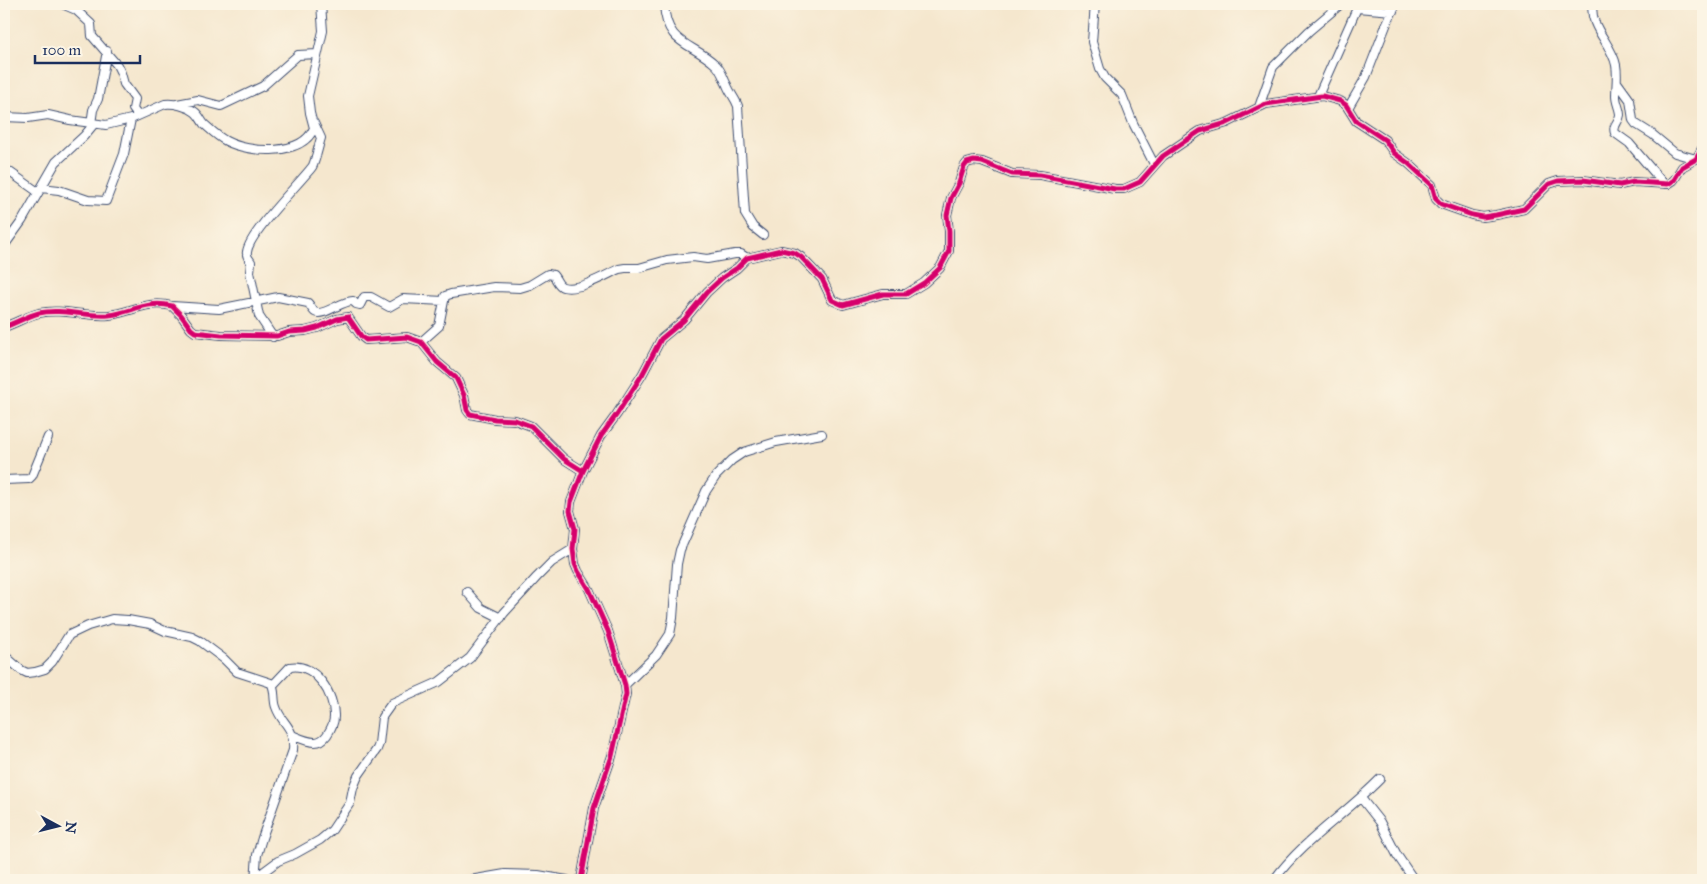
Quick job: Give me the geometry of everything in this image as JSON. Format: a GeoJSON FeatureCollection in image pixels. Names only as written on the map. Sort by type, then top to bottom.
{"type":"FeatureCollection","features":[{"type":"Feature","properties":{"kind":"street"},"geometry":{"type":"LineString","coordinates":[[4,170],[39,190],[59,190],[79,198],[106,201],[124,154],[134,118],[135,99],[124,84],[117,65],[92,36],[91,24],[88,20],[76,10],[62,4]]}},
{"type":"Feature","properties":{"kind":"street"},"geometry":{"type":"LineString","coordinates":[[273,336],[259,316],[250,272],[252,262],[247,256],[247,250],[251,240],[262,225],[313,166],[321,138],[311,119],[308,96],[324,25],[321,4]]}},
{"type":"Feature","properties":{"kind":"street"},"geometry":{"type":"LineString","coordinates":[[664,4],[665,18],[669,28],[679,41],[702,54],[722,71],[727,86],[738,106],[745,214],[753,227],[763,235]]}},
{"type":"Feature","properties":{"kind":"street"},"geometry":{"type":"LineString","coordinates":[[1095,4],[1092,42],[1100,69],[1122,95],[1133,123],[1154,164]]}},
{"type":"Feature","properties":{"kind":"street"},"geometry":{"type":"LineString","coordinates":[[1259,107],[1273,67],[1309,31],[1341,4]]}},
{"type":"Feature","properties":{"kind":"street"},"geometry":{"type":"LineString","coordinates":[[1593,4],[1593,19],[1613,54],[1616,64],[1616,98],[1620,115],[1614,127],[1615,133],[1629,143],[1664,184]]}},
{"type":"Feature","properties":{"kind":"street"},"geometry":{"type":"LineString","coordinates":[[1318,96],[1356,8],[1394,8],[1366,77],[1348,108]]}},
{"type":"Feature","properties":{"kind":"street"},"geometry":{"type":"LineString","coordinates":[[4,246],[22,220],[56,162],[84,136],[92,124],[93,110],[98,99],[106,51]]}},
{"type":"Feature","properties":{"kind":"street"},"geometry":{"type":"LineString","coordinates":[[4,117],[28,118],[48,116],[106,125],[134,118],[165,104],[198,100],[221,106],[263,86],[298,55],[318,54]]}},
{"type":"Feature","properties":{"kind":"street"},"geometry":{"type":"LineString","coordinates":[[1617,82],[1630,100],[1633,120],[1636,124],[1652,134],[1675,153],[1696,159]]}},
{"type":"Feature","properties":{"kind":"street"},"geometry":{"type":"LineString","coordinates":[[581,880],[591,820],[612,756],[626,694],[626,685],[606,625],[575,564],[573,549],[575,529],[570,511],[571,502],[583,471],[601,436],[645,371],[661,339],[684,320],[707,292],[747,258],[781,250],[795,253],[818,274],[832,300],[838,304],[883,294],[906,294],[928,279],[940,268],[945,260],[949,251],[947,215],[951,198],[967,163],[974,161],[982,162],[1012,174],[1040,175],[1118,189],[1140,182],[1154,164],[1169,151],[1200,131],[1227,123],[1259,107],[1274,102],[1318,96],[1330,97],[1340,101],[1348,108],[1356,121],[1385,140],[1394,154],[1408,163],[1432,185],[1436,199],[1440,204],[1472,216],[1489,216],[1524,210],[1549,184],[1558,180],[1583,180],[1620,185],[1634,182],[1664,184],[1672,182],[1682,166],[1696,159],[1703,147]]}},
{"type":"Feature","properties":{"kind":"street"},"geometry":{"type":"LineString","coordinates":[[177,104],[195,112],[204,123],[227,141],[260,149],[272,150],[292,147],[307,138],[314,130],[314,124]]}},
{"type":"Feature","properties":{"kind":"street"},"geometry":{"type":"LineString","coordinates":[[421,342],[439,326],[445,296],[458,292],[494,287],[520,288],[530,285],[548,274],[553,275],[559,285],[563,287],[579,286],[625,268],[639,268],[666,260],[693,257],[707,259],[728,254],[741,254],[747,258]]}},
{"type":"Feature","properties":{"kind":"street"},"geometry":{"type":"LineString","coordinates":[[4,327],[38,313],[107,315],[128,311],[145,304],[219,309],[278,297],[308,302],[315,313],[318,313],[325,312],[347,301],[354,301],[358,305],[361,304],[364,297],[371,297],[389,307],[403,299],[444,301]]}},
{"type":"Feature","properties":{"kind":"street"},"geometry":{"type":"LineString","coordinates":[[172,306],[182,315],[195,332],[221,335],[273,336],[289,332],[305,332],[337,319],[348,317],[366,340],[407,337],[421,342],[437,362],[456,378],[470,414],[495,419],[515,420],[531,426],[564,459],[583,471]]}},
{"type":"Feature","properties":{"kind":"street"},"geometry":{"type":"LineString","coordinates":[[626,685],[656,655],[670,634],[680,550],[706,491],[716,476],[732,460],[744,452],[776,442],[822,434]]}},
{"type":"Feature","properties":{"kind":"street"},"geometry":{"type":"LineString","coordinates":[[4,480],[29,479],[48,437]]}},
{"type":"Feature","properties":{"kind":"street"},"geometry":{"type":"LineString","coordinates":[[255,879],[278,861],[292,856],[329,834],[348,808],[358,776],[380,744],[381,724],[386,710],[392,703],[439,682],[470,658],[501,618],[552,562],[573,549]]}},
{"type":"Feature","properties":{"kind":"street"},"geometry":{"type":"LineString","coordinates":[[468,592],[481,608],[501,618]]}},
{"type":"Feature","properties":{"kind":"street"},"geometry":{"type":"LineString","coordinates":[[4,655],[21,670],[27,673],[35,672],[45,669],[52,662],[69,635],[77,630],[112,620],[135,621],[150,624],[165,631],[192,637],[224,659],[237,672],[273,685]]}},
{"type":"Feature","properties":{"kind":"street"},"geometry":{"type":"LineString","coordinates":[[273,685],[290,667],[303,667],[314,674],[322,683],[332,700],[334,718],[325,738],[320,742],[314,742],[292,735]]}},
{"type":"Feature","properties":{"kind":"street"},"geometry":{"type":"LineString","coordinates":[[255,879],[257,855],[262,838],[293,750],[292,735],[276,706],[273,685]]}},
{"type":"Feature","properties":{"kind":"street"},"geometry":{"type":"LineString","coordinates":[[1274,880],[1287,863],[1311,840],[1361,798],[1380,779]]}},
{"type":"Feature","properties":{"kind":"street"},"geometry":{"type":"LineString","coordinates":[[1361,798],[1380,822],[1397,855],[1414,880]]}},
{"type":"Feature","properties":{"kind":"street"},"geometry":{"type":"LineString","coordinates":[[470,880],[505,874],[538,875],[567,880]]}},
{"type":"Feature","properties":{"kind":"cycle path"},"geometry":{"type":"LineString","coordinates":[[581,880],[594,808],[612,756],[626,694],[625,685],[608,631],[589,589],[575,564],[573,549],[575,529],[570,511],[571,502],[583,471],[601,436],[642,375],[661,339],[684,320],[707,292],[747,258],[781,250],[795,253],[822,279],[832,300],[843,305],[883,294],[906,294],[924,283],[940,268],[949,251],[947,215],[951,198],[967,163],[974,161],[982,162],[1012,174],[1040,175],[1124,189],[1140,182],[1163,156],[1200,131],[1227,123],[1266,104],[1322,96],[1340,101],[1346,105],[1356,121],[1385,140],[1394,153],[1432,185],[1436,199],[1441,204],[1483,217],[1524,209],[1549,184],[1558,181],[1583,180],[1620,185],[1634,182],[1668,184],[1674,180],[1682,167],[1696,159],[1703,147]]}},
{"type":"Feature","properties":{"kind":"cycle path"},"geometry":{"type":"LineString","coordinates":[[4,327],[39,313],[56,311],[109,315],[155,304],[172,306],[195,332],[221,335],[277,336],[289,332],[317,328],[337,319],[348,317],[366,340],[407,337],[421,342],[437,362],[456,378],[470,414],[495,419],[515,420],[531,426],[564,459],[583,471]]}}]}
